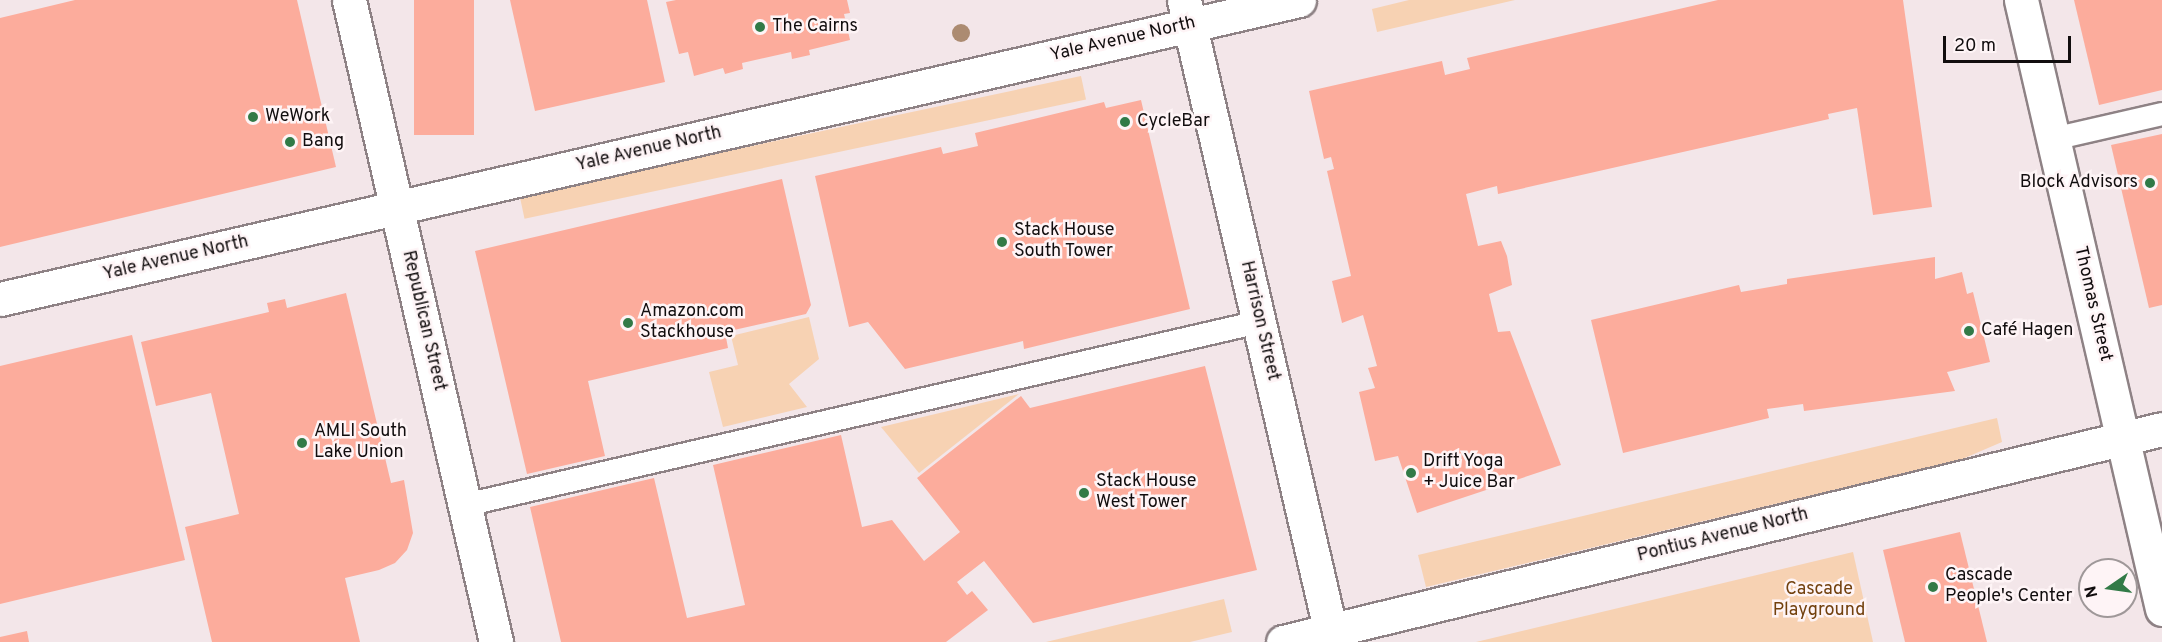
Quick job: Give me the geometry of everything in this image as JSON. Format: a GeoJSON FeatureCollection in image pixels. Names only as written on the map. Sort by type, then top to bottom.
{"type":"FeatureCollection","features":[{"type":"Feature","properties":{"kind":"street","name":"Republican Street"},"geometry":{"type":"LineString","coordinates":[[349,0],[496,642]]}},
{"type":"Feature","properties":{"kind":"street","name":"Yale Avenue North"},"geometry":{"type":"LineString","coordinates":[[0,299],[397,208],[1187,12],[1299,0]]}},
{"type":"Feature","properties":{"kind":"street","name":"Thomas Street"},"geometry":{"type":"LineString","coordinates":[[2021,0],[2162,609]]}},
{"type":"Feature","properties":{"kind":"street","name":"Harrison Street"},"geometry":{"type":"LineString","coordinates":[[1187,12],[1332,636]]}},
{"type":"Feature","properties":{"kind":"street","name":"Pontius Avenue North"},"geometry":{"type":"LineString","coordinates":[[1283,642],[1332,636],[2162,429]]}},
{"type":"Feature","properties":{"kind":"lane"},"geometry":{"type":"LineString","coordinates":[[2054,139],[2162,114]]}},
{"type":"Feature","properties":{"kind":"lane"},"geometry":{"type":"LineString","coordinates":[[465,505],[1259,322]]}},
{"type":"Feature","properties":{"kind":"green space"},"geometry":{"type":"Polygon","coordinates":[[[1409,0],[1515,0],[1377,32],[1372,9],[1409,0]]]}},
{"type":"Feature","properties":{"kind":"green space"},"geometry":{"type":"Polygon","coordinates":[[[1081,76],[1086,99],[525,219],[520,195],[1081,76]]]}},
{"type":"Feature","properties":{"kind":"green space"},"geometry":{"type":"Polygon","coordinates":[[[809,317],[819,359],[789,384],[807,407],[723,427],[709,372],[738,365],[731,336],[809,317]]]}},
{"type":"Feature","properties":{"kind":"green space"},"geometry":{"type":"Polygon","coordinates":[[[1019,394],[919,473],[881,427],[1019,394]]]}},
{"type":"Feature","properties":{"kind":"green space"},"geometry":{"type":"Polygon","coordinates":[[[1997,418],[2002,442],[1960,460],[1426,587],[1418,555],[1997,418]]]}},
{"type":"Feature","properties":{"kind":"green space","name":"Cascade Playground"},"geometry":{"type":"Polygon","coordinates":[[[1853,552],[1873,642],[1476,642],[1853,552]]]}},
{"type":"Feature","properties":{"kind":"green space"},"geometry":{"type":"Polygon","coordinates":[[[1224,599],[1232,632],[1190,642],[1046,642],[1224,599]]]}},
{"type":"Feature","properties":{"kind":"building"},"geometry":{"type":"Polygon","coordinates":[[[75,0],[297,0],[336,167],[0,247],[0,18],[75,0]]]}},
{"type":"Feature","properties":{"kind":"building"},"geometry":{"type":"Polygon","coordinates":[[[414,0],[474,0],[474,135],[414,135],[414,0]]]}},
{"type":"Feature","properties":{"kind":"building"},"geometry":{"type":"Polygon","coordinates":[[[510,0],[647,0],[665,82],[535,111],[510,0]]]}},
{"type":"Feature","properties":{"kind":"building","name":"The Cairns"},"geometry":{"type":"Polygon","coordinates":[[[676,0],[847,0],[850,13],[844,14],[850,40],[809,50],[810,55],[792,59],[791,52],[742,63],[743,69],[725,74],[723,68],[694,76],[688,52],[679,54],[666,2],[676,0]]]}},
{"type":"Feature","properties":{"kind":"building"},"geometry":{"type":"Polygon","coordinates":[[[1718,0],[1903,0],[1932,207],[1873,215],[1857,108],[1828,114],[1829,119],[1498,194],[1497,186],[1466,194],[1478,246],[1501,241],[1507,256],[1512,285],[1489,294],[1498,332],[1510,331],[1561,465],[1417,513],[1398,456],[1375,461],[1359,392],[1375,388],[1368,368],[1377,366],[1363,315],[1342,323],[1332,281],[1351,276],[1327,171],[1334,169],[1331,157],[1324,159],[1309,91],[1442,61],[1445,75],[1470,69],[1467,58],[1718,0]]]}},
{"type":"Feature","properties":{"kind":"building"},"geometry":{"type":"Polygon","coordinates":[[[2074,0],[2162,0],[2162,90],[2099,105],[2074,0]]]}},
{"type":"Feature","properties":{"kind":"building","name":"Stack House South Tower"},"geometry":{"type":"Polygon","coordinates":[[[1141,100],[1190,309],[1024,349],[1023,341],[905,369],[868,322],[849,327],[815,176],[941,147],[943,154],[978,146],[975,133],[1104,102],[1106,108],[1141,100]]]}},
{"type":"Feature","properties":{"kind":"building"},"geometry":{"type":"Polygon","coordinates":[[[2162,134],[2162,305],[2149,308],[2111,145],[2162,134]]]}},
{"type":"Feature","properties":{"kind":"building","name":"Amazon.com Stackhouse"},"geometry":{"type":"Polygon","coordinates":[[[782,179],[811,305],[806,314],[725,332],[728,348],[588,381],[605,456],[527,474],[475,251],[782,179]]]}},
{"type":"Feature","properties":{"kind":"building"},"geometry":{"type":"Polygon","coordinates":[[[1935,257],[1935,279],[1962,272],[1967,294],[1973,292],[1990,362],[1947,372],[1955,391],[1804,411],[1803,404],[1767,409],[1769,418],[1623,453],[1591,320],[1739,285],[1741,292],[1787,284],[1787,279],[1935,257]]]}},
{"type":"Feature","properties":{"kind":"building","name":"AMLI South Lake Union"},"geometry":{"type":"Polygon","coordinates":[[[346,293],[391,483],[404,480],[413,533],[407,550],[395,563],[379,570],[345,578],[360,642],[212,642],[185,527],[239,514],[211,393],[156,406],[141,342],[269,312],[267,303],[285,299],[287,308],[346,293]]]}},
{"type":"Feature","properties":{"kind":"building"},"geometry":{"type":"Polygon","coordinates":[[[132,335],[185,560],[0,604],[0,366],[132,335]]]}},
{"type":"Feature","properties":{"kind":"building","name":"Stack House West Tower"},"geometry":{"type":"Polygon","coordinates":[[[1205,366],[1257,570],[1033,623],[984,561],[957,582],[967,595],[972,591],[988,610],[946,642],[561,642],[530,507],[654,478],[687,618],[745,605],[713,465],[841,435],[862,527],[892,520],[924,561],[960,532],[917,478],[1021,396],[1030,408],[1205,366]]]}},
{"type":"Feature","properties":{"kind":"building","name":"Cascade People's Center"},"geometry":{"type":"Polygon","coordinates":[[[1960,532],[1987,642],[1905,642],[1883,550],[1960,532]]]}},
{"type":"Feature","properties":{"kind":"building"},"geometry":{"type":"Polygon","coordinates":[[[27,631],[29,642],[0,642],[0,637],[27,631]]]}},
{"type":"Feature","properties":{"kind":"place","name":"The Cairns"},"geometry":{"type":"Point","coordinates":[760,27]}},
{"type":"Feature","properties":{"kind":"place","name":"WeWork"},"geometry":{"type":"Point","coordinates":[253,117]}},
{"type":"Feature","properties":{"kind":"place","name":"CycleBar"},"geometry":{"type":"Point","coordinates":[1125,122]}},
{"type":"Feature","properties":{"kind":"place","name":"Bang"},"geometry":{"type":"Point","coordinates":[290,142]}},
{"type":"Feature","properties":{"kind":"place","name":"Block Advisors"},"geometry":{"type":"Point","coordinates":[2150,183]}},
{"type":"Feature","properties":{"kind":"place","name":"Stack House South Tower"},"geometry":{"type":"Point","coordinates":[1002,242]}},
{"type":"Feature","properties":{"kind":"place","name":"Amazon.com Stackhouse"},"geometry":{"type":"Point","coordinates":[628,323]}},
{"type":"Feature","properties":{"kind":"place","name":"Café Hagen"},"geometry":{"type":"Point","coordinates":[1969,331]}},
{"type":"Feature","properties":{"kind":"place","name":"AMLI South Lake Union"},"geometry":{"type":"Point","coordinates":[302,443]}},
{"type":"Feature","properties":{"kind":"place","name":"Drift Yoga + Juice Bar"},"geometry":{"type":"Point","coordinates":[1411,473]}},
{"type":"Feature","properties":{"kind":"place","name":"Stack House West Tower"},"geometry":{"type":"Point","coordinates":[1084,493]}},
{"type":"Feature","properties":{"kind":"place","name":"Cascade People's Center"},"geometry":{"type":"Point","coordinates":[1933,587]}}]}
